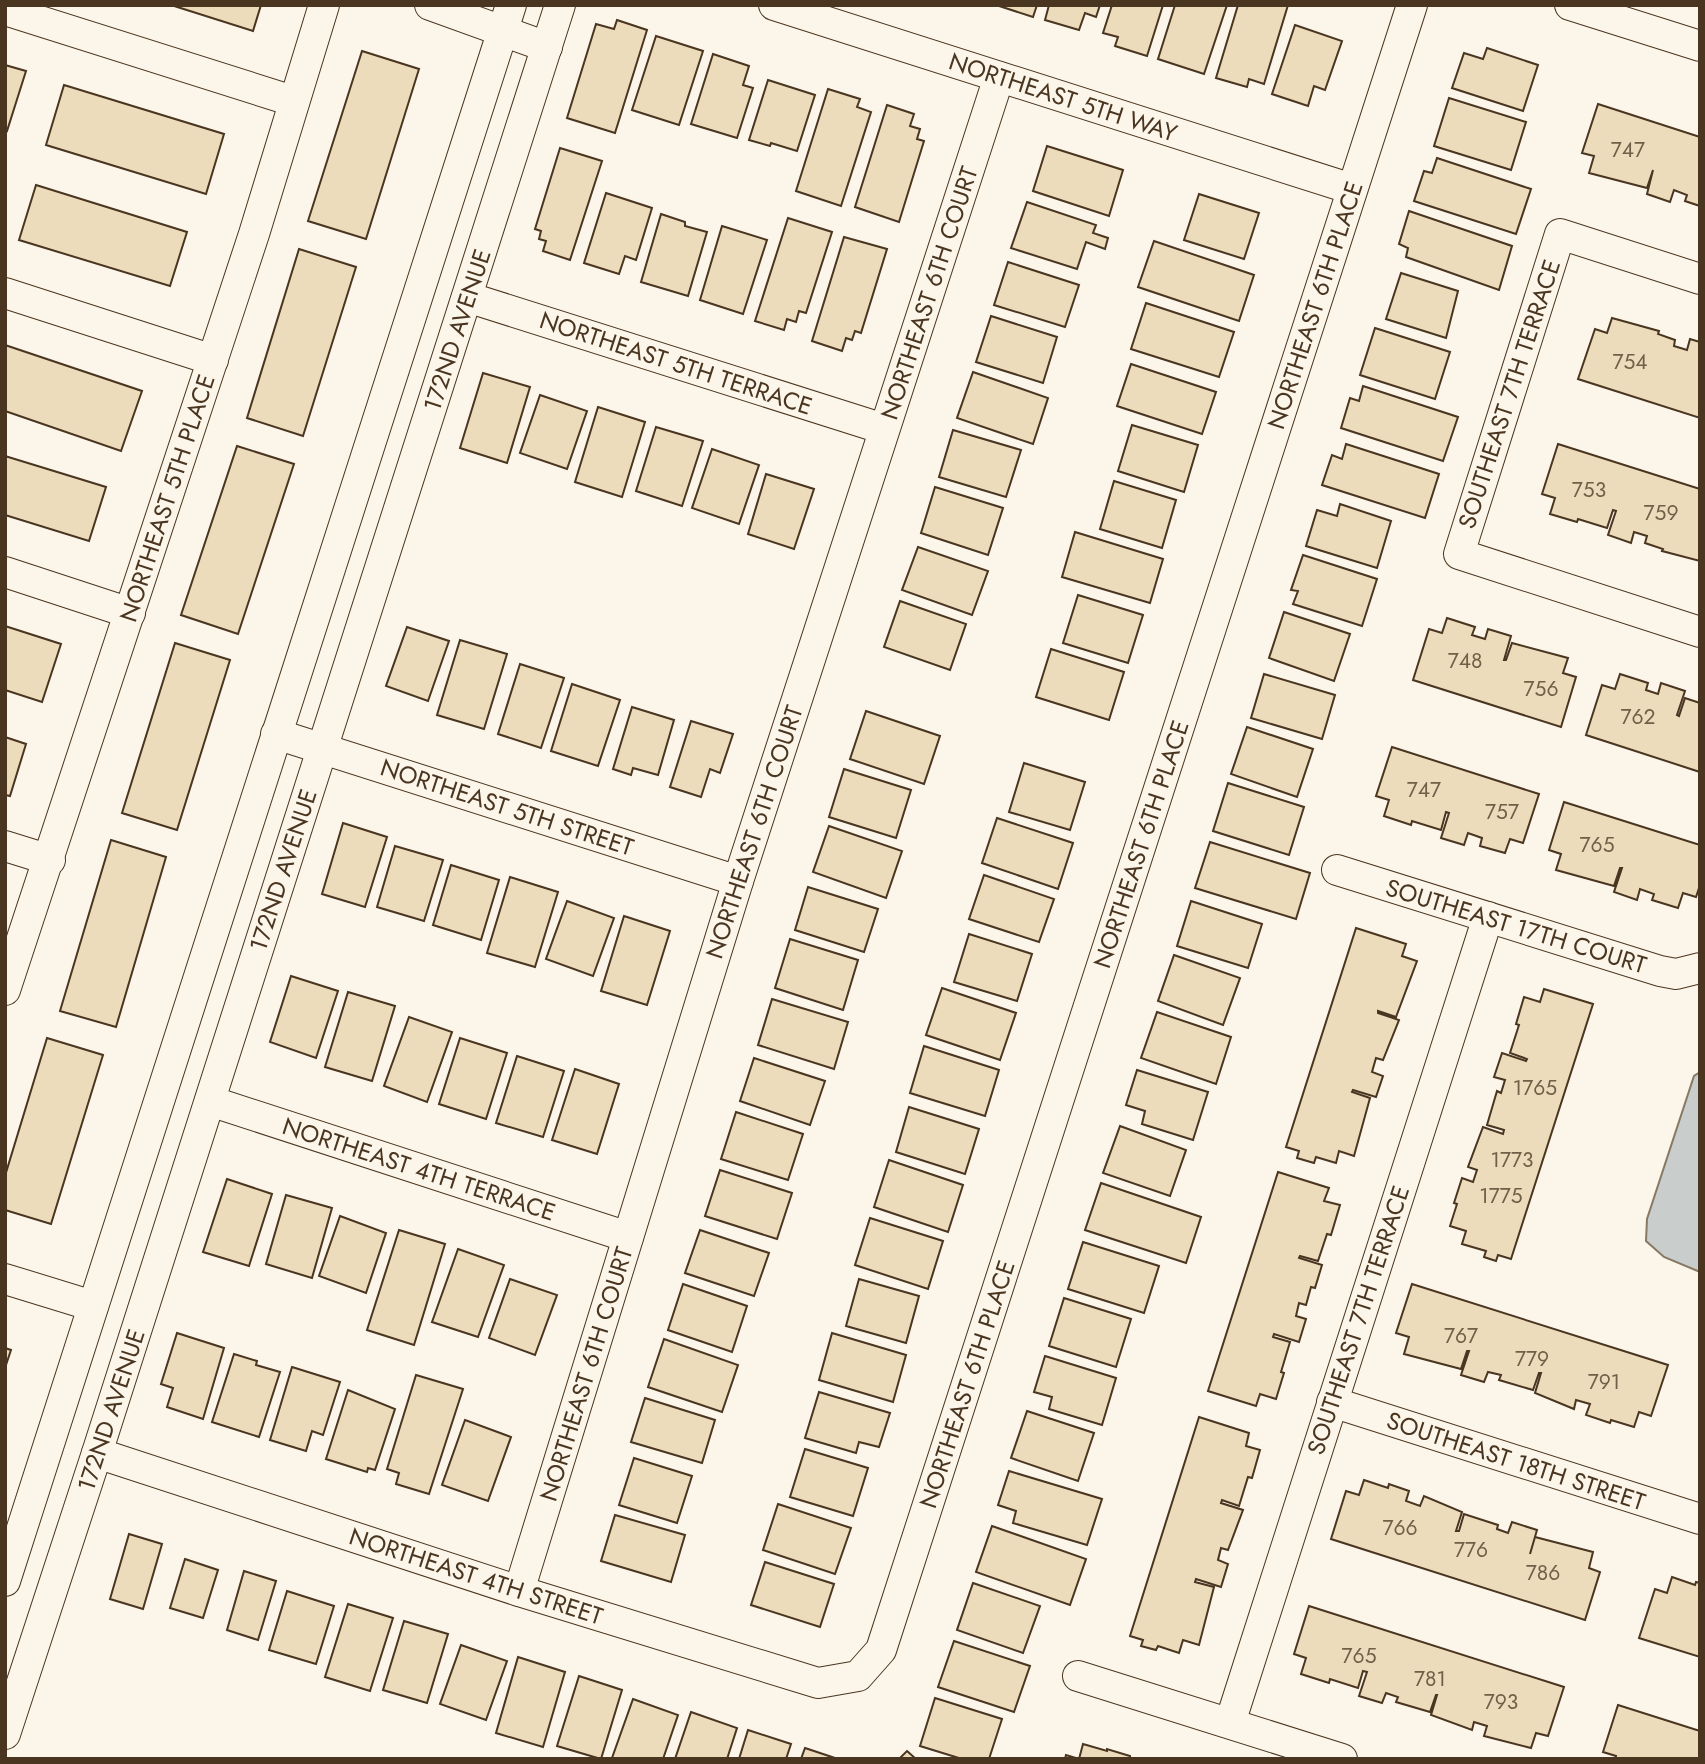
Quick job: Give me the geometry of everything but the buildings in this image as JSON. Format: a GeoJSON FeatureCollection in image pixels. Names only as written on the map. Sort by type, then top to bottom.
{"type":"FeatureCollection","features":[{"type":"Feature","properties":{"kind":"street","name":"NORTHEAST 5TH PLACE"},"geometry":{"type":"LineString","coordinates":[[5,990],[254,234],[324,5]]}},
{"type":"Feature","properties":{"kind":"street"},"geometry":{"type":"LineString","coordinates":[[430,5],[507,18],[547,47]]}},
{"type":"Feature","properties":{"kind":"street","name":"172ND AVENUE"},"geometry":{"type":"LineString","coordinates":[[5,1734],[560,5]]}},
{"type":"Feature","properties":{"kind":"street","name":"NORTHEAST 5TH WAY"},"geometry":{"type":"LineString","coordinates":[[774,5],[1352,189]]}},
{"type":"Feature","properties":{"kind":"street","name":"NORTHEAST 6TH PLACE"},"geometry":{"type":"LineString","coordinates":[[858,1676],[881,1650],[1412,5]]}},
{"type":"Feature","properties":{"kind":"street"},"geometry":{"type":"LineString","coordinates":[[1570,5],[1700,46]]}},
{"type":"Feature","properties":{"kind":"street"},"geometry":{"type":"LineString","coordinates":[[5,10],[293,101]]}},
{"type":"Feature","properties":{"kind":"street","name":"172ND AVENUE"},"geometry":{"type":"LineString","coordinates":[[5,1581],[507,18]]}},
{"type":"Feature","properties":{"kind":"street","name":"NORTHEAST 6TH COURT"},"geometry":{"type":"LineString","coordinates":[[519,1591],[738,881],[999,77]]}},
{"type":"Feature","properties":{"kind":"street","name":"SOUTHEAST 7TH TERRACE"},"geometry":{"type":"LineString","coordinates":[[1700,279],[1560,234],[1459,554],[1700,632]]}},
{"type":"Feature","properties":{"kind":"street"},"geometry":{"type":"LineString","coordinates":[[5,293],[213,360]]}},
{"type":"Feature","properties":{"kind":"street","name":"NORTHEAST 5TH TERRACE"},"geometry":{"type":"LineString","coordinates":[[467,297],[884,429]]}},
{"type":"Feature","properties":{"kind":"street"},"geometry":{"type":"LineString","coordinates":[[5,572],[130,613]]}},
{"type":"Feature","properties":{"kind":"street","name":"NORTHEAST 5TH STREET"},"geometry":{"type":"LineString","coordinates":[[276,734],[738,881]]}},
{"type":"Feature","properties":{"kind":"street"},"geometry":{"type":"LineString","coordinates":[[5,846],[50,860]]}},
{"type":"Feature","properties":{"kind":"street","name":"SOUTHEAST 17TH COURT"},"geometry":{"type":"LineString","coordinates":[[1337,870],[1660,971],[1676,974],[1698,970]]}},
{"type":"Feature","properties":{"kind":"street","name":"SOUTHEAST 7TH TERRACE"},"geometry":{"type":"LineString","coordinates":[[1230,1723],[1488,917]]}},
{"type":"Feature","properties":{"kind":"street","name":"NORTHEAST 4TH TERRACE"},"geometry":{"type":"LineString","coordinates":[[210,1101],[628,1237]]}},
{"type":"Feature","properties":{"kind":"street"},"geometry":{"type":"LineString","coordinates":[[5,1279],[93,1306]]}},
{"type":"Feature","properties":{"kind":"street","name":"SOUTHEAST 18TH STREET"},"geometry":{"type":"LineString","coordinates":[[1332,1402],[1700,1519]]}},
{"type":"Feature","properties":{"kind":"street","name":"NORTHEAST 4TH STREET"},"geometry":{"type":"LineString","coordinates":[[97,1453],[519,1591],[818,1683],[858,1676]]}},
{"type":"Feature","properties":{"kind":"street"},"geometry":{"type":"LineString","coordinates":[[1078,1676],[1342,1759]]}},
{"type":"Feature","properties":{"kind":"shaded area"},"geometry":{"type":"Polygon","coordinates":[[[1700,1072],[1700,1272],[1664,1257],[1646,1241],[1647,1219],[1694,1076],[1700,1072]]]}}]}
